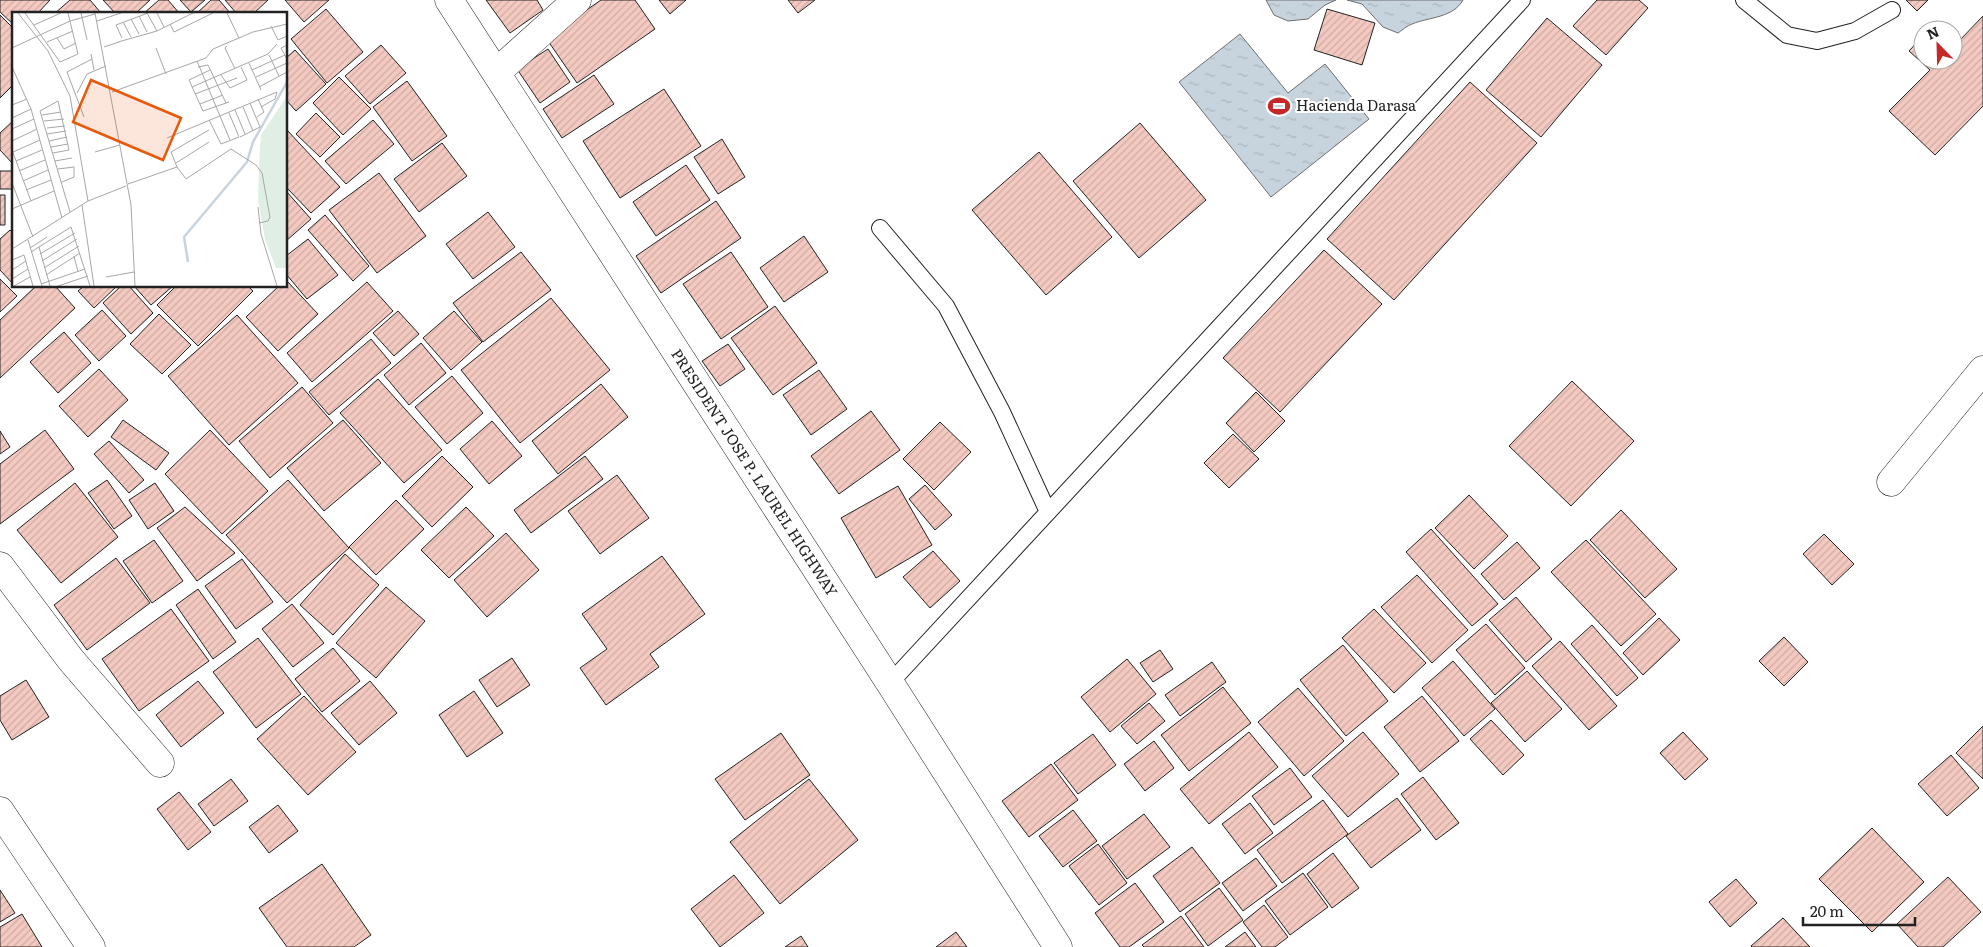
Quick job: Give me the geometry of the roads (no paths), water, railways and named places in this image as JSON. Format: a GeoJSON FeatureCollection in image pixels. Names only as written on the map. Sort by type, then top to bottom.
{"type":"FeatureCollection","features":[{"type":"Feature","properties":{"kind":"main road","name":"PRESIDENT JOSE P. LAUREL HIGHWAY"},"geometry":{"type":"LineString","coordinates":[[449,0],[1058,947]]}},
{"type":"Feature","properties":{"kind":"main road"},"geometry":{"type":"LineString","coordinates":[[497,72],[577,0]]}},
{"type":"Feature","properties":{"kind":"main road"},"geometry":{"type":"LineString","coordinates":[[1891,482],[1983,370]]}},
{"type":"Feature","properties":{"kind":"main road"},"geometry":{"type":"LineString","coordinates":[[0,566],[71,660],[160,763]]}},
{"type":"Feature","properties":{"kind":"main road"},"geometry":{"type":"LineString","coordinates":[[0,811],[91,947]]}},
{"type":"Feature","properties":{"kind":"lane"},"geometry":{"type":"LineString","coordinates":[[890,683],[1522,0]]}},
{"type":"Feature","properties":{"kind":"lane"},"geometry":{"type":"LineString","coordinates":[[1744,0],[1787,35],[1817,41],[1855,32],[1892,10]]}},
{"type":"Feature","properties":{"kind":"lane"},"geometry":{"type":"LineString","coordinates":[[880,228],[946,306],[1002,412],[1048,512]]}},
{"type":"Feature","properties":{"kind":"water"},"geometry":{"type":"Polygon","coordinates":[[[1266,0],[1336,0],[1325,5],[1308,19],[1288,21],[1274,15],[1266,0]]]}},
{"type":"Feature","properties":{"kind":"water"},"geometry":{"type":"Polygon","coordinates":[[[1347,0],[1463,0],[1459,6],[1447,14],[1412,24],[1398,33],[1383,27],[1362,4],[1347,0]]]}},
{"type":"Feature","properties":{"kind":"water","name":"Hacienda Darasa"},"geometry":{"type":"Polygon","coordinates":[[[1240,34],[1288,93],[1325,64],[1369,119],[1271,197],[1179,82],[1240,34]]]}},
{"type":"Feature","properties":{"kind":"place","name":"Hacienda Darasa"},"geometry":{"type":"Point","coordinates":[1279,106]}}]}
